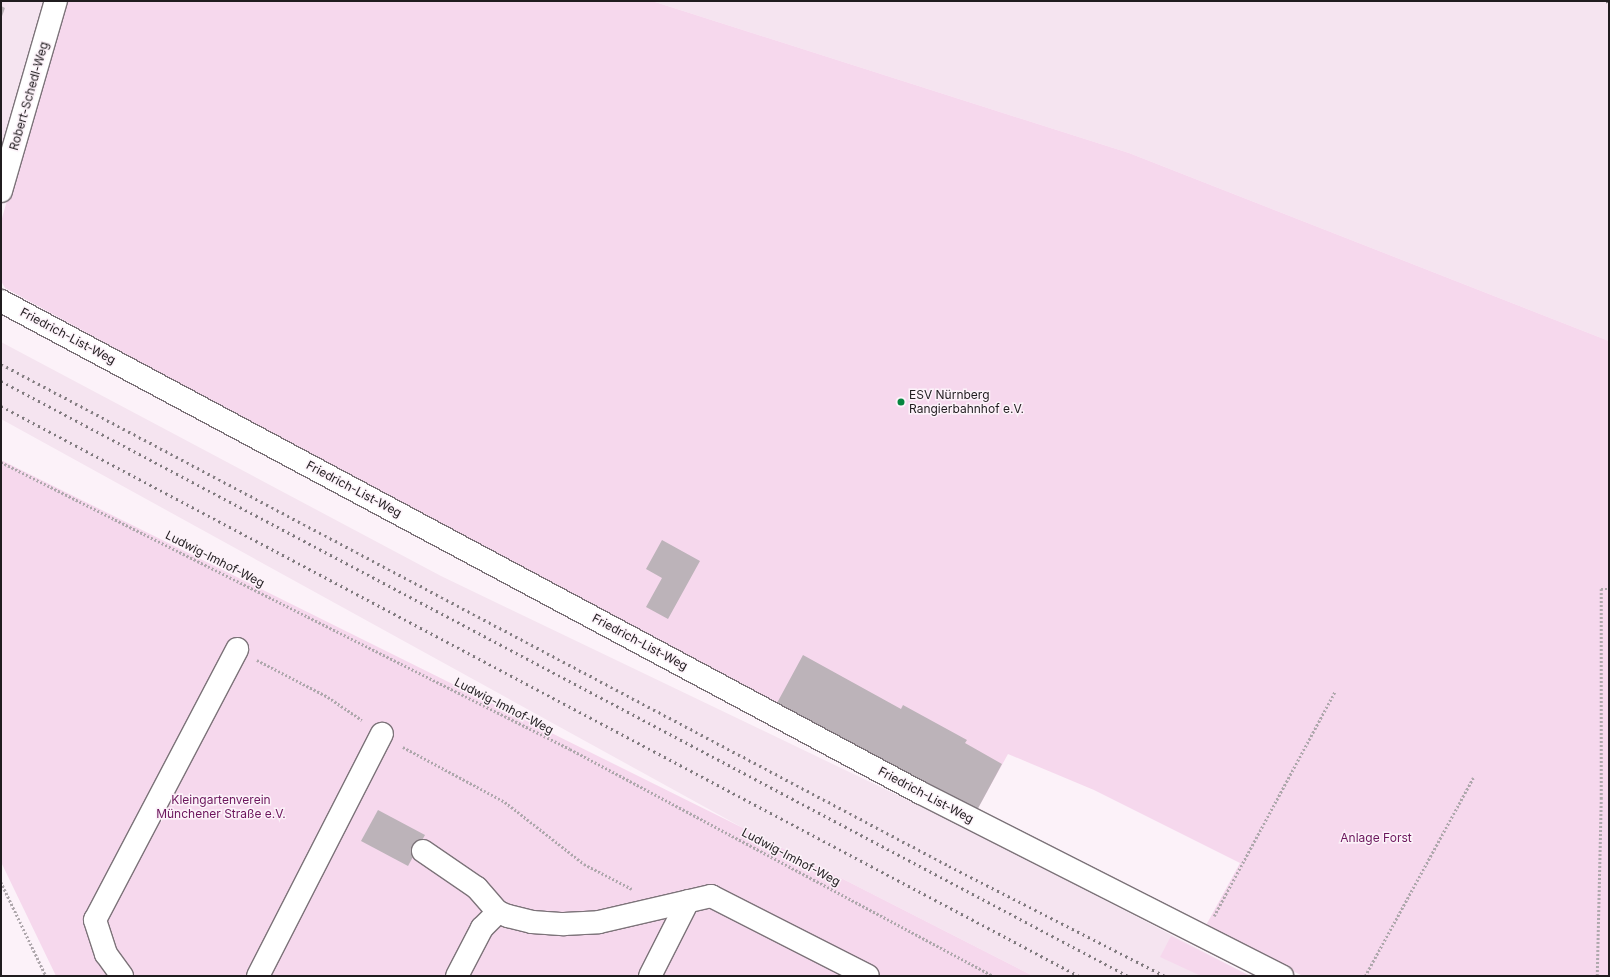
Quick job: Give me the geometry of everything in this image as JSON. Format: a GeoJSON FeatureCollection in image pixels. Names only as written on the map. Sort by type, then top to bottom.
{"type":"FeatureCollection","features":[{"type":"Feature","properties":{"kind":"street","name":"Robert-Schedl-Weg"},"geometry":{"type":"LineString","coordinates":[[1,191],[56,1]]}},
{"type":"Feature","properties":{"kind":"street","name":"Friedrich-List-Weg"},"geometry":{"type":"LineString","coordinates":[[1,301],[921,793],[1203,938],[1282,976]]}},
{"type":"Feature","properties":{"kind":"street"},"geometry":{"type":"LineString","coordinates":[[122,976],[106,954],[95,920],[238,649]]}},
{"type":"Feature","properties":{"kind":"street"},"geometry":{"type":"LineString","coordinates":[[258,976],[382,734]]}},
{"type":"Feature","properties":{"kind":"street"},"geometry":{"type":"LineString","coordinates":[[423,851],[477,888],[498,912],[532,922],[564,924],[599,922],[710,896],[855,973]]}},
{"type":"Feature","properties":{"kind":"street"},"geometry":{"type":"LineString","coordinates":[[650,976],[688,901]]}},
{"type":"Feature","properties":{"kind":"street"},"geometry":{"type":"LineString","coordinates":[[457,976],[482,928],[498,912]]}},
{"type":"Feature","properties":{"kind":"path","name":"Ludwig-Imhof-Weg"},"geometry":{"type":"LineString","coordinates":[[1,462],[570,749],[994,976]]}},
{"type":"Feature","properties":{"kind":"path"},"geometry":{"type":"LineString","coordinates":[[1597,976],[1601,799],[1602,589],[1609,589]]}},
{"type":"Feature","properties":{"kind":"path"},"geometry":{"type":"LineString","coordinates":[[238,649],[328,697],[417,756],[505,802],[584,864],[637,890]]}},
{"type":"Feature","properties":{"kind":"path"},"geometry":{"type":"LineString","coordinates":[[1203,938],[1335,691]]}},
{"type":"Feature","properties":{"kind":"path"},"geometry":{"type":"LineString","coordinates":[[1365,976],[1473,778]]}},
{"type":"Feature","properties":{"kind":"path"},"geometry":{"type":"LineString","coordinates":[[1,882],[46,976]]}},
{"type":"Feature","properties":{"kind":"shaded area"},"geometry":{"type":"Polygon","coordinates":[[[1,1],[49,1],[1,159],[1,1]]]}},
{"type":"Feature","properties":{"kind":"shaded area"},"geometry":{"type":"Polygon","coordinates":[[[652,1],[1609,1],[1609,341],[1129,153],[652,1]]]}},
{"type":"Feature","properties":{"kind":"shaded area"},"geometry":{"type":"Polygon","coordinates":[[[1,342],[441,576],[968,829],[1250,976],[1033,976],[743,828],[1,419],[1,342]]]}},
{"type":"Feature","properties":{"kind":"green space","name":"ESV Nürnberg Rangierbahnhof e.V."},"geometry":{"type":"Polygon","coordinates":[[[62,1],[652,1],[1129,153],[1609,341],[1609,976],[1303,976],[1204,929],[1240,863],[1094,790],[1008,754],[976,812],[341,472],[5,288],[1,281],[1,222],[62,1]]]}},
{"type":"Feature","properties":{"kind":"green space","name":"Kleingartenverein Münchener Straße e.V."},"geometry":{"type":"Polygon","coordinates":[[[1,460],[743,828],[1033,976],[56,976],[1,862],[1,460]]]}},
{"type":"Feature","properties":{"kind":"green space"},"geometry":{"type":"Polygon","coordinates":[[[1171,936],[1250,976],[1201,976],[1160,957],[1171,936]]]}},
{"type":"Feature","properties":{"kind":"building"},"geometry":{"type":"Polygon","coordinates":[[[1,6],[5,8],[1,19],[1,6]]]}},
{"type":"Feature","properties":{"kind":"building"},"geometry":{"type":"Polygon","coordinates":[[[662,540],[700,561],[668,619],[646,607],[662,578],[646,569],[662,540]]]}},
{"type":"Feature","properties":{"kind":"building"},"geometry":{"type":"Polygon","coordinates":[[[803,655],[901,709],[903,705],[967,740],[965,743],[1002,764],[976,812],[777,703],[803,655]]]}},
{"type":"Feature","properties":{"kind":"building"},"geometry":{"type":"Polygon","coordinates":[[[378,810],[425,835],[408,866],[361,841],[378,810]]]}},
{"type":"Feature","properties":{"kind":"railway"},"geometry":{"type":"LineString","coordinates":[[1,364],[949,866],[1165,976]]}},
{"type":"Feature","properties":{"kind":"railway"},"geometry":{"type":"LineString","coordinates":[[1,381],[1128,976]]}},
{"type":"Feature","properties":{"kind":"railway"},"geometry":{"type":"LineString","coordinates":[[1,406],[1079,976]]}},
{"type":"Feature","properties":{"kind":"place","name":"ESV Nürnberg Rangierbahnhof e.V."},"geometry":{"type":"Point","coordinates":[901,402]}},
{"type":"Feature","properties":{"kind":"park label","name":"Anlage Forst"},"geometry":{"type":"Point","coordinates":[1376,838]}}]}
